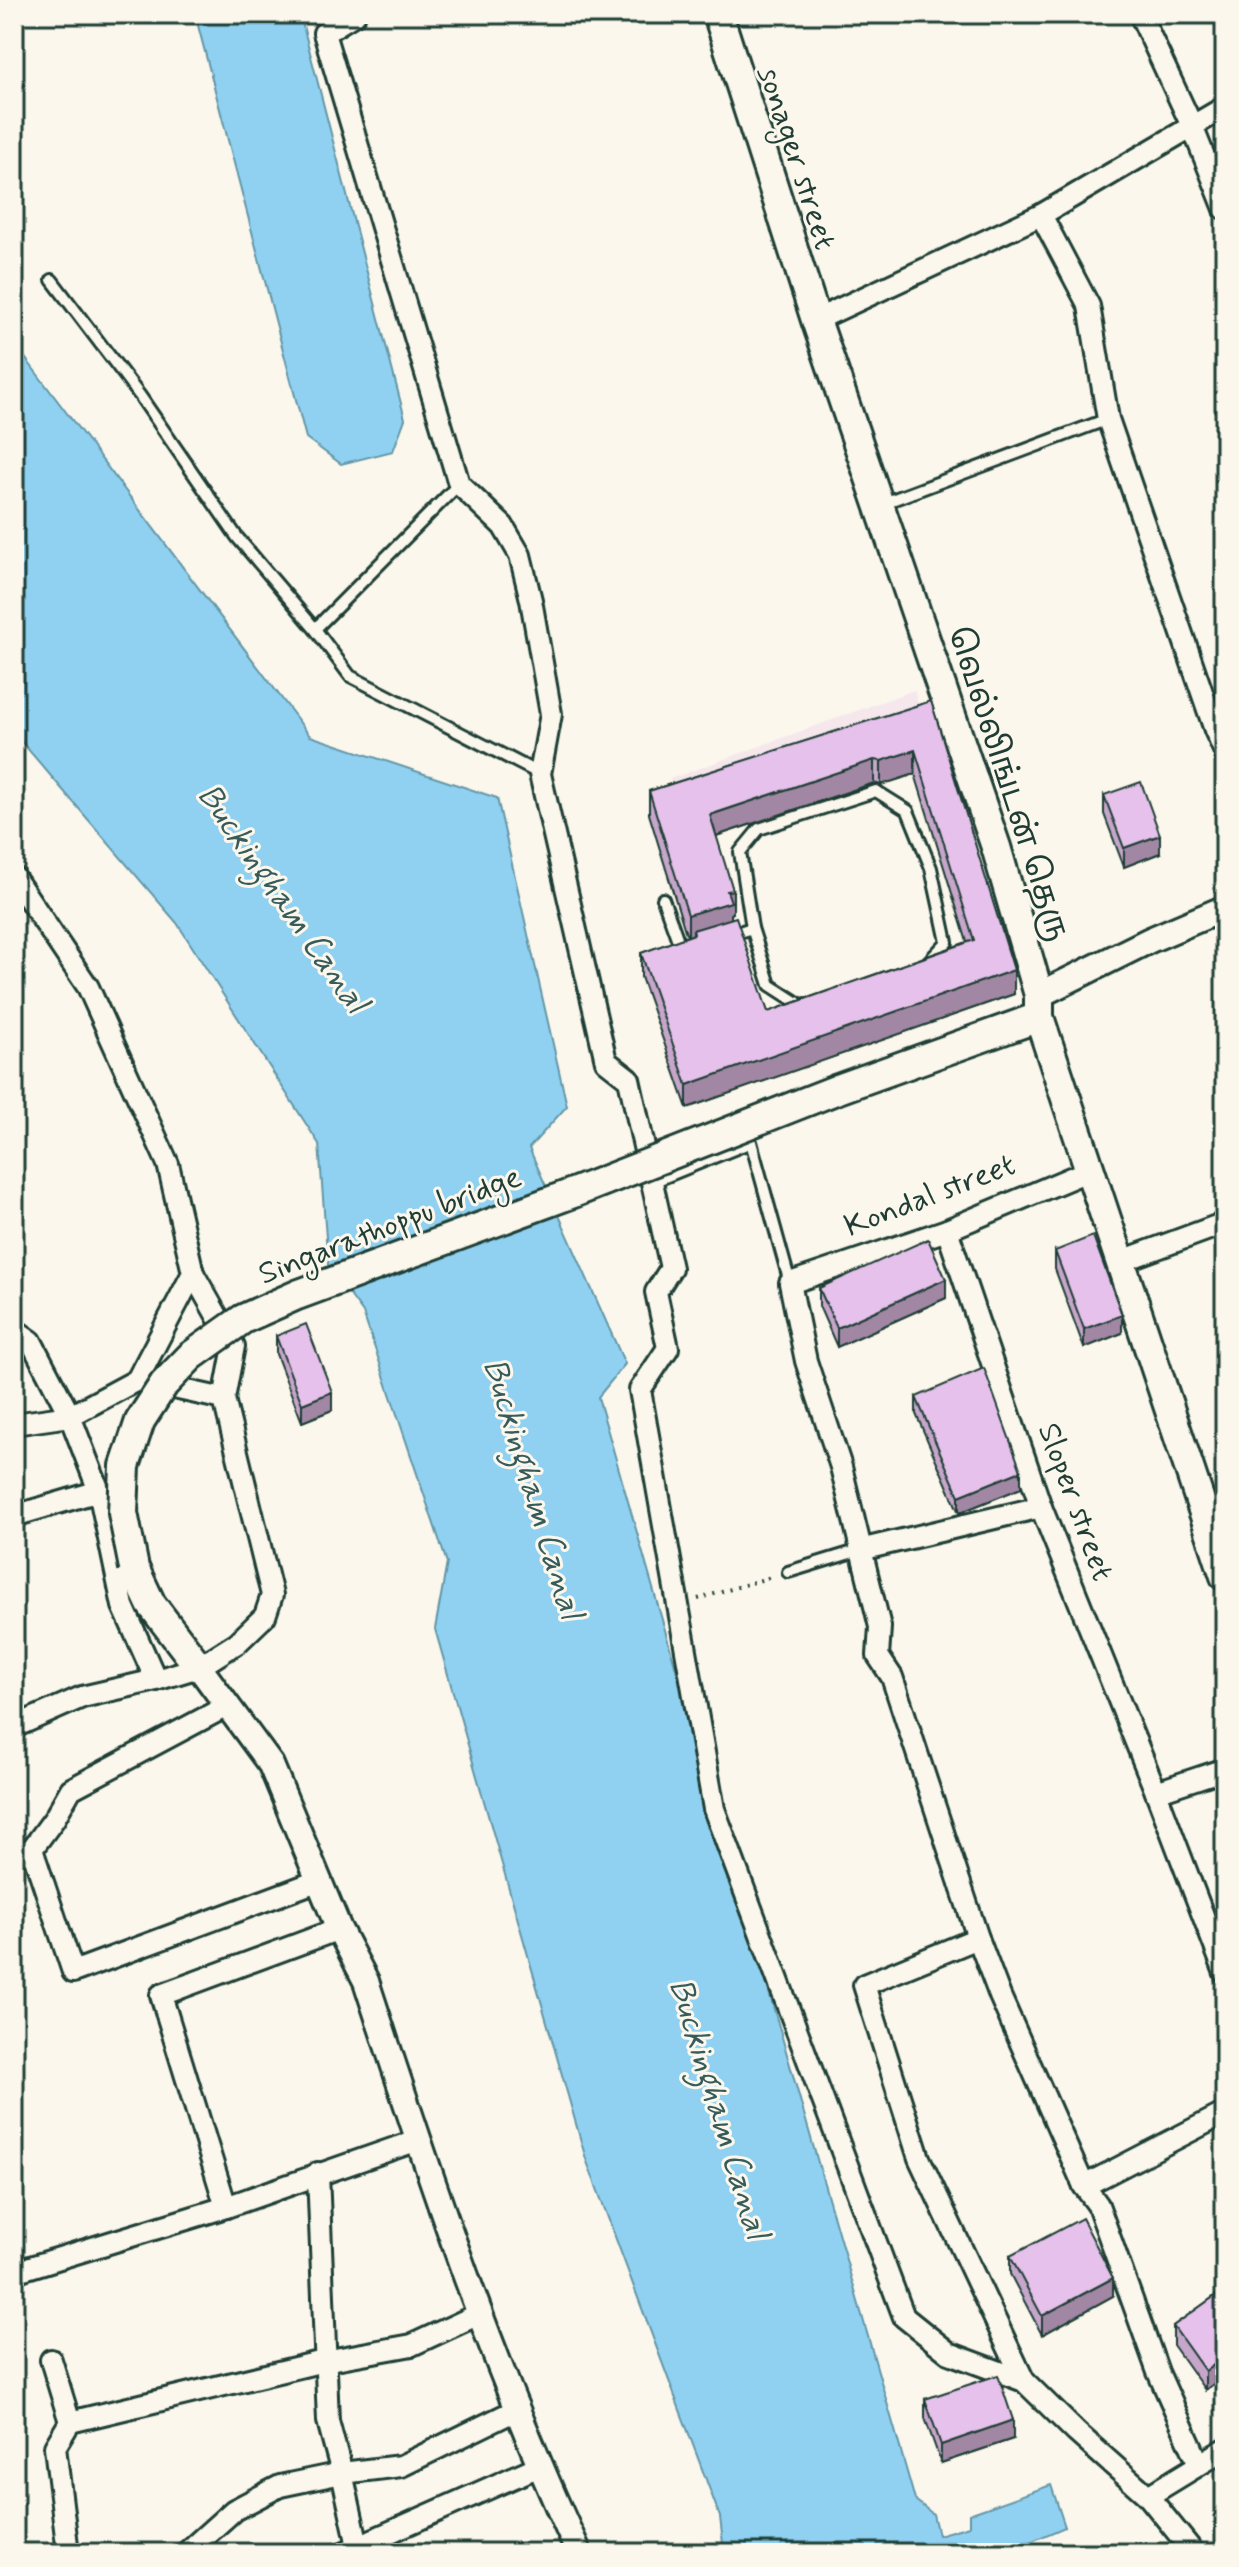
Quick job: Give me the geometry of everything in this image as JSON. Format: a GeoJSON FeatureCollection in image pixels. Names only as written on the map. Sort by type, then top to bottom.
{"type":"FeatureCollection","features":[{"type":"Feature","properties":{"kind":"main road"},"geometry":{"type":"LineString","coordinates":[[718,14],[798,262]]}},
{"type":"Feature","properties":{"kind":"main road","name":"வெல்லிங்டன் தெரு"},"geometry":{"type":"LineString","coordinates":[[816,320],[996,847],[1039,1006],[1225,1576]]}},
{"type":"Feature","properties":{"kind":"main road","name":"Singarathoppu bridge"},"geometry":{"type":"LineString","coordinates":[[199,1667],[151,1604],[134,1568],[123,1513],[125,1466],[140,1421],[164,1384],[191,1356],[243,1319],[297,1295],[588,1188],[1039,1006]]}},
{"type":"Feature","properties":{"kind":"street"},"geometry":{"type":"LineString","coordinates":[[355,14],[324,33],[459,484],[503,526],[520,555],[551,714],[540,774],[606,1061],[629,1079],[671,1268],[656,1292],[668,1348],[640,1390],[714,1809],[904,2317],[949,2353],[1024,2381]]}},
{"type":"Feature","properties":{"kind":"street"},"geometry":{"type":"LineString","coordinates":[[1140,14],[1192,126],[1225,209]]}},
{"type":"Feature","properties":{"kind":"street"},"geometry":{"type":"LineString","coordinates":[[816,320],[1041,215],[1225,107]]}},
{"type":"Feature","properties":{"kind":"street"},"geometry":{"type":"LineString","coordinates":[[1041,215],[1089,306],[1108,419],[1225,752]]}},
{"type":"Feature","properties":{"kind":"street","name":"sonager street"},"geometry":{"type":"LineString","coordinates":[[798,262],[816,320]]}},
{"type":"Feature","properties":{"kind":"street"},"geometry":{"type":"LineString","coordinates":[[14,877],[88,987],[168,1164],[193,1273],[234,1346],[224,1399],[272,1595],[265,1616],[237,1643],[199,1667],[82,1697],[14,1727]]}},
{"type":"Feature","properties":{"kind":"street"},"geometry":{"type":"LineString","coordinates":[[1039,1006],[1150,940],[1225,908]]}},
{"type":"Feature","properties":{"kind":"street","name":"Kondal street"},"geometry":{"type":"LineString","coordinates":[[790,1283],[947,1230],[1092,1169]]}},
{"type":"Feature","properties":{"kind":"street"},"geometry":{"type":"LineString","coordinates":[[1122,1261],[1225,1223]]}},
{"type":"Feature","properties":{"kind":"street","name":"Sloper street"},"geometry":{"type":"LineString","coordinates":[[947,1230],[1041,1507],[1225,1973]]}},
{"type":"Feature","properties":{"kind":"street"},"geometry":{"type":"LineString","coordinates":[[14,1424],[70,1416],[137,1380],[193,1273]]}},
{"type":"Feature","properties":{"kind":"street"},"geometry":{"type":"LineString","coordinates":[[790,1283],[806,1361],[841,1467],[880,1627],[878,1656],[892,1677],[1000,1996],[1084,2186],[1098,2205],[1158,2372],[1199,2464]]}},
{"type":"Feature","properties":{"kind":"street"},"geometry":{"type":"LineString","coordinates":[[14,1329],[31,1341],[70,1416],[99,1491],[123,1606],[156,1680]]}},
{"type":"Feature","properties":{"kind":"street"},"geometry":{"type":"LineString","coordinates":[[137,1380],[224,1399]]}},
{"type":"Feature","properties":{"kind":"street"},"geometry":{"type":"LineString","coordinates":[[14,1516],[99,1491]]}},
{"type":"Feature","properties":{"kind":"street"},"geometry":{"type":"LineString","coordinates":[[860,1550],[1041,1507]]}},
{"type":"Feature","properties":{"kind":"street"},"geometry":{"type":"LineString","coordinates":[[199,1667],[271,1765],[339,1929],[366,1981],[479,2314],[539,2466],[579,2553]]}},
{"type":"Feature","properties":{"kind":"street"},"geometry":{"type":"LineString","coordinates":[[227,1706],[71,1789],[54,1819],[23,1853],[73,1972],[320,1880]]}},
{"type":"Feature","properties":{"kind":"street"},"geometry":{"type":"LineString","coordinates":[[1156,1792],[1225,1769]]}},
{"type":"Feature","properties":{"kind":"street"},"geometry":{"type":"LineString","coordinates":[[226,2207],[161,1995],[339,1929]]}},
{"type":"Feature","properties":{"kind":"street"},"geometry":{"type":"LineString","coordinates":[[978,1938],[864,1985],[919,2158],[1024,2381],[1148,2496],[1194,2553]]}},
{"type":"Feature","properties":{"kind":"street"},"geometry":{"type":"LineString","coordinates":[[1084,2186],[1225,2113]]}},
{"type":"Feature","properties":{"kind":"street"},"geometry":{"type":"LineString","coordinates":[[14,2272],[226,2207],[418,2140]]}},
{"type":"Feature","properties":{"kind":"street"},"geometry":{"type":"LineString","coordinates":[[318,2173],[328,2421],[342,2473],[350,2549],[539,2466]]}},
{"type":"Feature","properties":{"kind":"street"},"geometry":{"type":"LineString","coordinates":[[68,2553],[55,2447],[70,2422],[324,2361],[412,2345],[479,2314]]}},
{"type":"Feature","properties":{"kind":"street"},"geometry":{"type":"LineString","coordinates":[[51,2360],[70,2422]]}},
{"type":"Feature","properties":{"kind":"street"},"geometry":{"type":"LineString","coordinates":[[186,2553],[234,2510],[280,2486],[342,2473],[401,2466],[518,2409]]}},
{"type":"Feature","properties":{"kind":"street"},"geometry":{"type":"LineString","coordinates":[[1148,2496],[1225,2449]]}},
{"type":"Feature","properties":{"kind":"lane"},"geometry":{"type":"LineString","coordinates":[[52,280],[140,396],[237,537],[315,629],[350,676],[540,774]]}},
{"type":"Feature","properties":{"kind":"lane"},"geometry":{"type":"LineString","coordinates":[[879,505],[1108,419]]}},
{"type":"Feature","properties":{"kind":"lane"},"geometry":{"type":"LineString","coordinates":[[315,629],[459,484]]}},
{"type":"Feature","properties":{"kind":"lane"},"geometry":{"type":"LineString","coordinates":[[815,1002],[801,1005],[770,985],[752,928],[740,852],[759,829],[876,791],[908,811],[931,868],[947,942],[916,976]]}},
{"type":"Feature","properties":{"kind":"lane"},"geometry":{"type":"LineString","coordinates":[[663,899],[681,949],[695,945]]}},
{"type":"Feature","properties":{"kind":"lane"},"geometry":{"type":"LineString","coordinates":[[724,936],[752,928]]}},
{"type":"Feature","properties":{"kind":"lane"},"geometry":{"type":"LineString","coordinates":[[652,1182],[751,1142],[790,1283]]}},
{"type":"Feature","properties":{"kind":"lane"},"geometry":{"type":"LineString","coordinates":[[788,1572],[860,1550]]}},
{"type":"Feature","properties":{"kind":"path"},"geometry":{"type":"LineString","coordinates":[[678,1605],[788,1572]]}},
{"type":"Feature","properties":{"kind":"shaded area"},"geometry":{"type":"Polygon","coordinates":[[[914,690],[923,720],[678,805],[670,779],[914,690]]]}},
{"type":"Feature","properties":{"kind":"water"},"geometry":{"type":"Polygon","coordinates":[[[195,14],[300,14],[405,419],[393,451],[341,464],[306,438],[195,14]]]}},
{"type":"Feature","properties":{"kind":"water","name":"Buckingham Canal"},"geometry":{"type":"Polygon","coordinates":[[[14,343],[310,736],[497,798],[567,1106],[529,1148],[625,1364],[598,1397],[915,2500],[933,2514],[938,2535],[969,2526],[969,2514],[1051,2485],[1065,2527],[1004,2553],[724,2553],[720,2517],[586,2159],[435,1629],[447,1563],[363,1313],[328,1265],[319,1144],[177,923],[14,733],[14,343]]]}},
{"type":"Feature","properties":{"kind":"building"},"geometry":{"type":"Polygon","coordinates":[[[931,701],[1014,970],[687,1085],[641,953],[694,934],[693,930],[736,917],[768,1012],[974,940],[915,750],[881,761],[874,760],[710,815],[733,890],[727,891],[731,902],[688,915],[649,791],[931,701]]]}},
{"type":"Feature","properties":{"kind":"building"},"geometry":{"type":"Polygon","coordinates":[[[1141,782],[1160,835],[1124,848],[1104,795],[1141,782]]]}},
{"type":"Feature","properties":{"kind":"building"},"geometry":{"type":"Polygon","coordinates":[[[1093,1236],[1122,1315],[1084,1329],[1055,1251],[1093,1236]]]}},
{"type":"Feature","properties":{"kind":"building"},"geometry":{"type":"Polygon","coordinates":[[[928,1239],[946,1279],[837,1328],[819,1288],[928,1239]]]}},
{"type":"Feature","properties":{"kind":"building"},"geometry":{"type":"Polygon","coordinates":[[[306,1324],[332,1392],[302,1404],[276,1336],[306,1324]]]}},
{"type":"Feature","properties":{"kind":"building"},"geometry":{"type":"Polygon","coordinates":[[[984,1368],[1021,1471],[959,1496],[916,1397],[984,1368]]]}},
{"type":"Feature","properties":{"kind":"building"},"geometry":{"type":"Polygon","coordinates":[[[1082,2218],[1113,2278],[1042,2316],[1010,2256],[1082,2218]]]}},
{"type":"Feature","properties":{"kind":"building"},"geometry":{"type":"Polygon","coordinates":[[[1222,2291],[1225,2295],[1225,2357],[1205,2371],[1173,2326],[1222,2291]]]}},
{"type":"Feature","properties":{"kind":"building"},"geometry":{"type":"Polygon","coordinates":[[[998,2375],[1013,2420],[941,2445],[925,2399],[998,2375]]]}}]}
